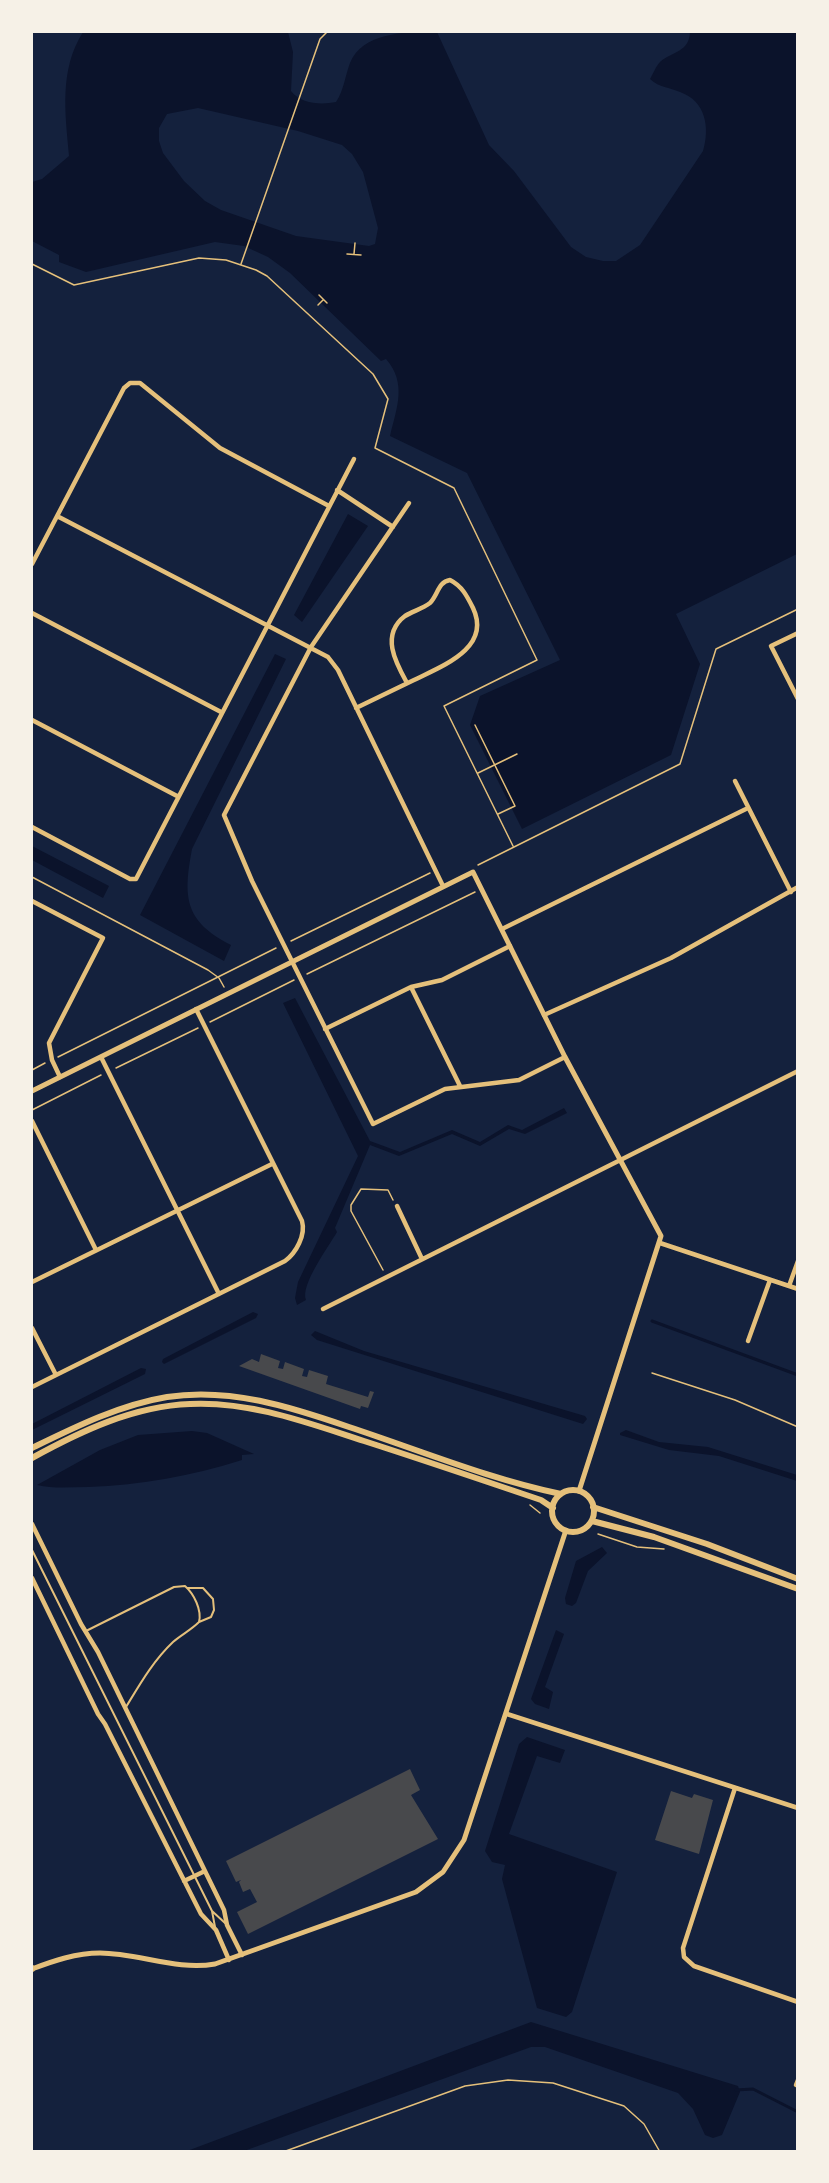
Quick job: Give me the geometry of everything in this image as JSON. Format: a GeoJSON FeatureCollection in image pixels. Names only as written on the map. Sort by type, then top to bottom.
{"type":"FeatureCollection","features":[{"type":"Feature","properties":{"kind":"main road"},"geometry":{"type":"LineString","coordinates":[[32,1448],[78,1426],[134,1405],[168,1397],[228,1396],[299,1410],[495,1476],[561,1494],[579,1491],[590,1498],[593,1507],[592,1521],[581,1530],[566,1530],[555,1520],[553,1508],[561,1494]]}},
{"type":"Feature","properties":{"kind":"main road"},"geometry":{"type":"LineString","coordinates":[[32,1458],[79,1433],[138,1413],[191,1404],[219,1404],[250,1408],[294,1419],[541,1500],[553,1508]]}},
{"type":"Feature","properties":{"kind":"main road"},"geometry":{"type":"LineString","coordinates":[[593,1507],[707,1544],[798,1579]]}},
{"type":"Feature","properties":{"kind":"main road"},"geometry":{"type":"LineString","coordinates":[[592,1521],[654,1537],[798,1589]]}},
{"type":"Feature","properties":{"kind":"street"},"geometry":{"type":"LineString","coordinates":[[32,564],[124,388],[130,383],[140,383],[220,448],[329,506]]}},
{"type":"Feature","properties":{"kind":"street"},"geometry":{"type":"LineString","coordinates":[[32,827],[130,879],[136,879],[177,796],[354,459]]}},
{"type":"Feature","properties":{"kind":"street"},"geometry":{"type":"LineString","coordinates":[[338,490],[393,527]]}},
{"type":"Feature","properties":{"kind":"street"},"geometry":{"type":"LineString","coordinates":[[409,503],[311,647],[224,815],[252,881],[372,1124],[445,1089],[519,1080],[565,1057]]}},
{"type":"Feature","properties":{"kind":"street"},"geometry":{"type":"LineString","coordinates":[[57,516],[328,657],[338,670],[443,886]]}},
{"type":"Feature","properties":{"kind":"street"},"geometry":{"type":"LineString","coordinates":[[356,708],[456,659],[474,637],[476,615],[458,584],[450,579],[442,583],[428,605],[402,619],[394,630],[391,642],[394,659],[407,683]]}},
{"type":"Feature","properties":{"kind":"street"},"geometry":{"type":"LineString","coordinates":[[32,613],[221,712]]}},
{"type":"Feature","properties":{"kind":"street"},"geometry":{"type":"LineString","coordinates":[[798,633],[771,646],[798,699]]}},
{"type":"Feature","properties":{"kind":"street"},"geometry":{"type":"LineString","coordinates":[[32,720],[177,796]]}},
{"type":"Feature","properties":{"kind":"street"},"geometry":{"type":"LineString","coordinates":[[735,781],[791,892]]}},
{"type":"Feature","properties":{"kind":"street"},"geometry":{"type":"LineString","coordinates":[[502,929],[748,807]]}},
{"type":"Feature","properties":{"kind":"street"},"geometry":{"type":"LineString","coordinates":[[32,1091],[473,872],[565,1057],[659,1232],[660,1243],[579,1491]]}},
{"type":"Feature","properties":{"kind":"street"},"geometry":{"type":"LineString","coordinates":[[544,1015],[671,958],[798,887]]}},
{"type":"Feature","properties":{"kind":"street"},"geometry":{"type":"LineString","coordinates":[[32,901],[104,938],[49,1043],[52,1060],[60,1077]]}},
{"type":"Feature","properties":{"kind":"street"},"geometry":{"type":"LineString","coordinates":[[325,1029],[411,987],[442,980],[510,945]]}},
{"type":"Feature","properties":{"kind":"street"},"geometry":{"type":"LineString","coordinates":[[411,987],[460,1086]]}},
{"type":"Feature","properties":{"kind":"street"},"geometry":{"type":"LineString","coordinates":[[32,1387],[290,1257],[304,1232],[302,1221],[196,1009]]}},
{"type":"Feature","properties":{"kind":"street"},"geometry":{"type":"LineString","coordinates":[[101,1057],[219,1294]]}},
{"type":"Feature","properties":{"kind":"street"},"geometry":{"type":"LineString","coordinates":[[323,1309],[798,1071]]}},
{"type":"Feature","properties":{"kind":"street"},"geometry":{"type":"LineString","coordinates":[[32,1121],[96,1250]]}},
{"type":"Feature","properties":{"kind":"street"},"geometry":{"type":"LineString","coordinates":[[32,1282],[272,1164]]}},
{"type":"Feature","properties":{"kind":"street"},"geometry":{"type":"LineString","coordinates":[[397,1206],[422,1259]]}},
{"type":"Feature","properties":{"kind":"street"},"geometry":{"type":"LineString","coordinates":[[660,1243],[798,1289]]}},
{"type":"Feature","properties":{"kind":"street"},"geometry":{"type":"LineString","coordinates":[[789,1286],[798,1261]]}},
{"type":"Feature","properties":{"kind":"street"},"geometry":{"type":"LineString","coordinates":[[748,1341],[770,1280]]}},
{"type":"Feature","properties":{"kind":"street"},"geometry":{"type":"LineString","coordinates":[[32,1328],[56,1375]]}},
{"type":"Feature","properties":{"kind":"street"},"geometry":{"type":"LineString","coordinates":[[32,1524],[224,1910],[227,1925],[242,1955]]}},
{"type":"Feature","properties":{"kind":"street"},"geometry":{"type":"LineString","coordinates":[[32,1969],[68,1957],[101,1953],[194,1966],[229,1960],[416,1892],[437,1878],[458,1852],[507,1714],[566,1530]]}},
{"type":"Feature","properties":{"kind":"street"},"geometry":{"type":"LineString","coordinates":[[32,1578],[83,1686],[105,1724],[203,1918],[216,1930],[229,1960]]}},
{"type":"Feature","properties":{"kind":"street"},"geometry":{"type":"LineString","coordinates":[[507,1714],[798,1808]]}},
{"type":"Feature","properties":{"kind":"street"},"geometry":{"type":"LineString","coordinates":[[735,1788],[683,1948],[684,1957],[694,1966],[798,2002]]}},
{"type":"Feature","properties":{"kind":"street"},"geometry":{"type":"LineString","coordinates":[[184,1881],[204,1871]]}},
{"type":"Feature","properties":{"kind":"lane"},"geometry":{"type":"LineString","coordinates":[[32,1550],[212,1911],[216,1930]]}},
{"type":"Feature","properties":{"kind":"lane"},"geometry":{"type":"LineString","coordinates":[[86,1631],[181,1585],[188,1588],[196,1586],[203,1588],[213,1599],[211,1617],[199,1622],[158,1657],[137,1686],[125,1709]]}},
{"type":"Feature","properties":{"kind":"lane"},"geometry":{"type":"LineString","coordinates":[[188,1588],[200,1611],[199,1622]]}},
{"type":"Feature","properties":{"kind":"lane"},"geometry":{"type":"LineString","coordinates":[[212,1911],[227,1925]]}},
{"type":"Feature","properties":{"kind":"path"},"geometry":{"type":"LineString","coordinates":[[240,265],[320,39],[327,32]]}},
{"type":"Feature","properties":{"kind":"path"},"geometry":{"type":"LineString","coordinates":[[354,255],[355,243]]}},
{"type":"Feature","properties":{"kind":"path"},"geometry":{"type":"LineString","coordinates":[[348,254],[361,255]]}},
{"type":"Feature","properties":{"kind":"path"},"geometry":{"type":"LineString","coordinates":[[32,264],[74,285],[199,258],[219,258],[267,276],[373,374],[388,399],[375,448]]}},
{"type":"Feature","properties":{"kind":"path"},"geometry":{"type":"LineString","coordinates":[[319,295],[327,303]]}},
{"type":"Feature","properties":{"kind":"path"},"geometry":{"type":"LineString","coordinates":[[318,305],[323,299]]}},
{"type":"Feature","properties":{"kind":"path"},"geometry":{"type":"LineString","coordinates":[[473,872],[478,864],[680,764],[716,649],[798,609]]}},
{"type":"Feature","properties":{"kind":"path"},"geometry":{"type":"LineString","coordinates":[[475,725],[515,806],[498,814]]}},
{"type":"Feature","properties":{"kind":"path"},"geometry":{"type":"LineString","coordinates":[[478,773],[518,754]]}},
{"type":"Feature","properties":{"kind":"path"},"geometry":{"type":"LineString","coordinates":[[510,840],[513,846]]}},
{"type":"Feature","properties":{"kind":"path"},"geometry":{"type":"LineString","coordinates":[[32,1070],[430,873],[438,874]]}},
{"type":"Feature","properties":{"kind":"path"},"geometry":{"type":"LineString","coordinates":[[32,877],[219,978],[226,993]]}},
{"type":"Feature","properties":{"kind":"path"},"geometry":{"type":"LineString","coordinates":[[32,1110],[482,889]]}},
{"type":"Feature","properties":{"kind":"path"},"geometry":{"type":"LineString","coordinates":[[386,1276],[351,1211],[351,1205],[362,1189],[371,1188],[388,1190],[397,1206]]}},
{"type":"Feature","properties":{"kind":"path"},"geometry":{"type":"LineString","coordinates":[[652,1373],[735,1400],[798,1427]]}},
{"type":"Feature","properties":{"kind":"path"},"geometry":{"type":"LineString","coordinates":[[527,1504],[536,1508],[540,1514]]}},
{"type":"Feature","properties":{"kind":"path"},"geometry":{"type":"LineString","coordinates":[[598,1534],[637,1547],[669,1550]]}},
{"type":"Feature","properties":{"kind":"path"},"geometry":{"type":"LineString","coordinates":[[283,2151],[465,2086],[508,2080],[553,2084],[624,2106],[644,2124],[660,2151]]}},
{"type":"Feature","properties":{"kind":"water"},"geometry":{"type":"Polygon","coordinates":[[[83,32],[288,32],[293,52],[291,91],[300,99],[312,103],[324,103],[336,102],[343,88],[350,63],[356,52],[365,45],[376,39],[400,33],[437,32],[489,145],[514,171],[571,247],[586,257],[616,261],[640,245],[703,151],[705,142],[704,116],[696,102],[689,96],[661,86],[650,79],[659,64],[687,44],[690,32],[797,32],[797,554],[676,614],[700,664],[671,755],[522,829],[470,725],[480,696],[560,660],[467,473],[390,436],[397,405],[398,386],[392,368],[386,359],[381,361],[290,273],[268,257],[244,246],[215,242],[86,272],[59,262],[59,255],[32,241],[32,182],[42,179],[69,156],[65,108],[67,77],[75,46],[83,32]],[[198,108],[167,114],[159,128],[159,141],[163,153],[184,181],[205,201],[221,210],[296,236],[369,246],[375,244],[378,228],[363,172],[352,154],[342,145],[298,131],[198,108]]]}},
{"type":"Feature","properties":{"kind":"water"},"geometry":{"type":"Polygon","coordinates":[[[348,514],[368,526],[302,622],[294,615],[348,514]]]}},
{"type":"Feature","properties":{"kind":"water"},"geometry":{"type":"Polygon","coordinates":[[[275,654],[286,659],[192,849],[189,866],[190,906],[204,927],[231,945],[224,961],[140,915],[275,654]]]}},
{"type":"Feature","properties":{"kind":"water"},"geometry":{"type":"Polygon","coordinates":[[[32,846],[109,886],[103,898],[32,860],[32,846]]]}},
{"type":"Feature","properties":{"kind":"water"},"geometry":{"type":"Polygon","coordinates":[[[295,998],[370,1141],[400,1152],[452,1130],[480,1142],[508,1125],[522,1130],[564,1108],[567,1113],[525,1134],[509,1129],[480,1146],[452,1134],[399,1156],[370,1145],[335,1228],[337,1232],[307,1285],[306,1300],[297,1305],[295,1298],[298,1282],[358,1156],[283,1003],[295,998]]]}},
{"type":"Feature","properties":{"kind":"water"},"geometry":{"type":"Polygon","coordinates":[[[253,1312],[258,1314],[256,1318],[164,1364],[162,1362],[163,1359],[253,1312]]]}},
{"type":"Feature","properties":{"kind":"water"},"geometry":{"type":"Polygon","coordinates":[[[315,1331],[364,1351],[585,1416],[587,1419],[583,1424],[317,1340],[311,1335],[315,1331]]]}},
{"type":"Feature","properties":{"kind":"water"},"geometry":{"type":"Polygon","coordinates":[[[141,1368],[146,1369],[145,1374],[32,1430],[32,1424],[141,1368]]]}},
{"type":"Feature","properties":{"kind":"water"},"geometry":{"type":"Polygon","coordinates":[[[626,1430],[659,1442],[708,1447],[797,1475],[797,1481],[719,1456],[669,1450],[620,1435],[626,1430]]]}},
{"type":"Feature","properties":{"kind":"water"},"geometry":{"type":"Polygon","coordinates":[[[192,1431],[207,1433],[254,1454],[242,1455],[242,1460],[204,1471],[147,1482],[88,1487],[37,1485],[100,1450],[138,1435],[192,1431]]]}},
{"type":"Feature","properties":{"kind":"water"},"geometry":{"type":"Polygon","coordinates":[[[602,1547],[607,1553],[588,1571],[576,1603],[572,1606],[566,1604],[565,1598],[576,1561],[602,1547]]]}},
{"type":"Feature","properties":{"kind":"water"},"geometry":{"type":"Polygon","coordinates":[[[556,1630],[564,1634],[545,1687],[553,1692],[549,1709],[535,1704],[531,1699],[556,1630]]]}},
{"type":"Feature","properties":{"kind":"water"},"geometry":{"type":"Polygon","coordinates":[[[527,1737],[565,1750],[560,1763],[537,1756],[509,1834],[617,1872],[572,2012],[566,2017],[537,2008],[502,1879],[505,1865],[492,1862],[485,1851],[519,1744],[527,1737]]]}},
{"type":"Feature","properties":{"kind":"water"},"geometry":{"type":"Polygon","coordinates":[[[531,2022],[738,2086],[740,2092],[722,2135],[713,2138],[705,2135],[693,2109],[678,2093],[545,2047],[531,2047],[244,2151],[187,2151],[531,2022]]]}},
{"type":"Feature","properties":{"kind":"building"},"geometry":{"type":"Polygon","coordinates":[[[261,1354],[280,1361],[278,1368],[283,1369],[285,1362],[304,1369],[302,1376],[307,1377],[309,1370],[328,1376],[326,1384],[368,1397],[370,1391],[374,1392],[368,1408],[361,1406],[360,1409],[239,1366],[252,1359],[259,1362],[261,1354]]]}},
{"type":"Feature","properties":{"kind":"building"},"geometry":{"type":"Polygon","coordinates":[[[410,1769],[420,1790],[411,1795],[438,1839],[248,1934],[237,1912],[257,1902],[250,1889],[243,1892],[239,1882],[241,1880],[236,1882],[226,1861],[410,1769]]]}},
{"type":"Feature","properties":{"kind":"building"},"geometry":{"type":"Polygon","coordinates":[[[671,1791],[692,1798],[694,1794],[713,1800],[699,1854],[655,1840],[671,1791]]]}},
{"type":"Feature","properties":{"kind":"waterway"},"geometry":{"type":"LineString","coordinates":[[652,1321],[798,1375]]}},
{"type":"Feature","properties":{"kind":"waterway"},"geometry":{"type":"LineString","coordinates":[[736,2090],[753,2089],[798,2112]]}}]}
